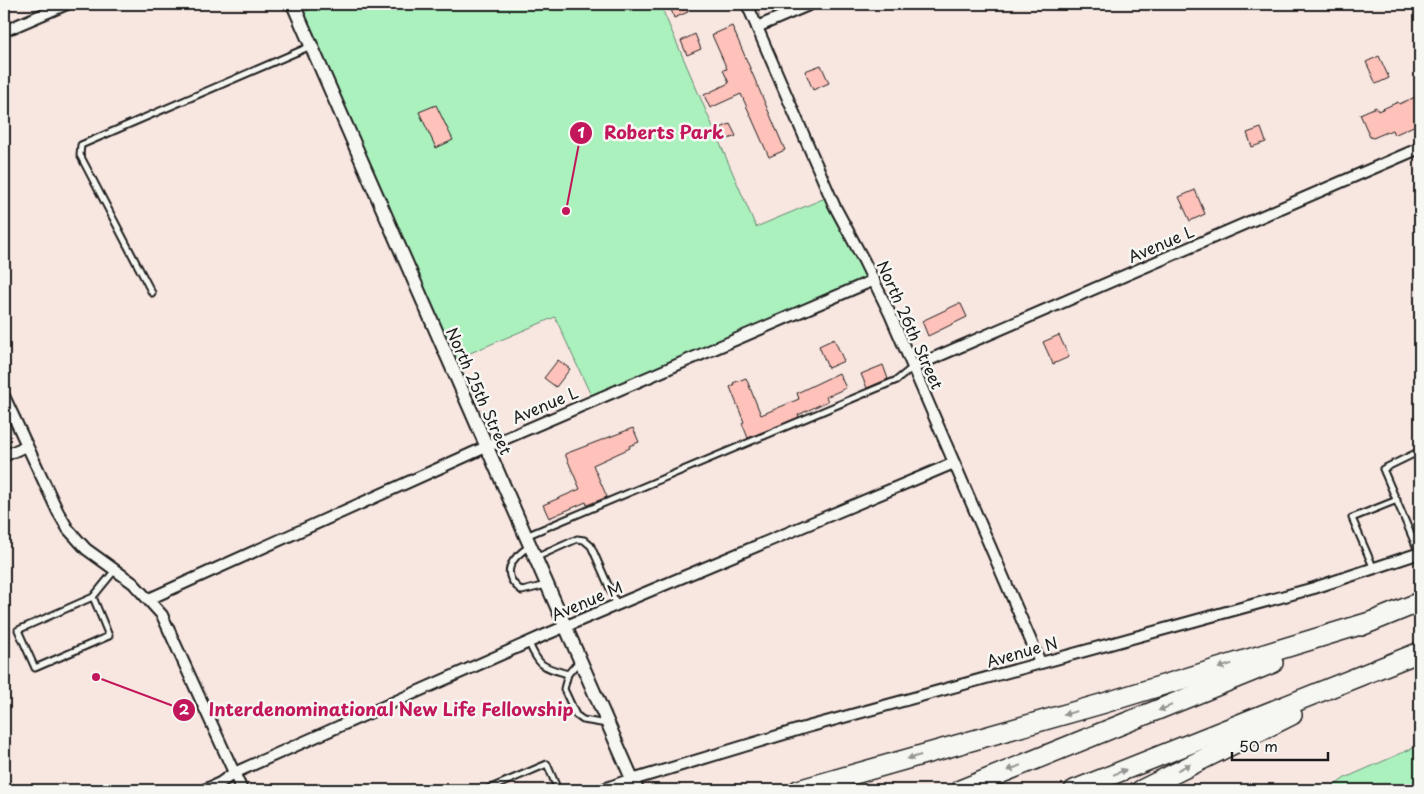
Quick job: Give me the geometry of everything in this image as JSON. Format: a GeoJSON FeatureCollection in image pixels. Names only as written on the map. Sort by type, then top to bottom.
{"type":"FeatureCollection","features":[{"type":"Feature","properties":{"kind":"highway"},"geometry":{"type":"LineString","coordinates":[[960,790],[1420,602]]}},
{"type":"Feature","properties":{"kind":"highway"},"geometry":{"type":"LineString","coordinates":[[798,790],[1110,701],[1372,621]]}},
{"type":"Feature","properties":{"kind":"highway"},"geometry":{"type":"LineString","coordinates":[[1074,790],[1419,652]]}},
{"type":"Feature","properties":{"kind":"highway"},"geometry":{"type":"LineString","coordinates":[[1141,790],[1155,781],[1419,652]]}},
{"type":"Feature","properties":{"kind":"street"},"geometry":{"type":"LineString","coordinates":[[4,31],[67,4]]}},
{"type":"Feature","properties":{"kind":"street","name":"North 25th Street"},"geometry":{"type":"LineString","coordinates":[[293,4],[634,785]]}},
{"type":"Feature","properties":{"kind":"street","name":"North 26th Street"},"geometry":{"type":"LineString","coordinates":[[747,4],[834,205],[874,280],[913,367],[1040,662]]}},
{"type":"Feature","properties":{"kind":"street"},"geometry":{"type":"LineString","coordinates":[[757,27],[811,4]]}},
{"type":"Feature","properties":{"kind":"street","name":"Avenue L"},"geometry":{"type":"LineString","coordinates":[[913,367],[1420,148]]}},
{"type":"Feature","properties":{"kind":"street","name":"Avenue L"},"geometry":{"type":"LineString","coordinates":[[149,599],[486,447],[874,280]]}},
{"type":"Feature","properties":{"kind":"street"},"geometry":{"type":"LineString","coordinates":[[4,396],[26,446],[68,529],[86,549],[133,583],[162,616],[178,646],[242,790]]}},
{"type":"Feature","properties":{"kind":"street"},"geometry":{"type":"LineString","coordinates":[[4,456],[26,446]]}},
{"type":"Feature","properties":{"kind":"street","name":"Avenue M"},"geometry":{"type":"LineString","coordinates":[[204,790],[220,783],[234,773],[565,627],[954,463]]}},
{"type":"Feature","properties":{"kind":"street","name":"Avenue N"},"geometry":{"type":"LineString","coordinates":[[634,785],[674,765],[1375,570],[1420,553]]}},
{"type":"Feature","properties":{"kind":"street"},"geometry":{"type":"LineString","coordinates":[[604,790],[634,785]]}},
{"type":"Feature","properties":{"kind":"lane"},"geometry":{"type":"LineString","coordinates":[[152,293],[80,155],[82,145],[311,46]]}},
{"type":"Feature","properties":{"kind":"lane"},"geometry":{"type":"LineString","coordinates":[[547,585],[522,591],[514,585],[511,578],[510,563],[515,556],[530,547],[897,380],[913,367]]}},
{"type":"Feature","properties":{"kind":"lane"},"geometry":{"type":"LineString","coordinates":[[1420,451],[1384,469],[1420,553]]}},
{"type":"Feature","properties":{"kind":"lane"},"geometry":{"type":"LineString","coordinates":[[1375,570],[1352,518],[1397,500]]}},
{"type":"Feature","properties":{"kind":"lane"},"geometry":{"type":"LineString","coordinates":[[530,547],[577,539],[584,540],[591,546],[617,605]]}},
{"type":"Feature","properties":{"kind":"lane"},"geometry":{"type":"LineString","coordinates":[[93,597],[109,636],[35,668],[18,630],[93,597],[115,570]]}},
{"type":"Feature","properties":{"kind":"lane"},"geometry":{"type":"LineString","coordinates":[[529,643],[536,661],[543,667],[568,674]]}},
{"type":"Feature","properties":{"kind":"lane"},"geometry":{"type":"LineString","coordinates":[[580,660],[568,674],[564,688],[576,715],[584,720],[608,724]]}},
{"type":"Feature","properties":{"kind":"lane"},"geometry":{"type":"LineString","coordinates":[[486,790],[547,764],[558,790]]}},
{"type":"Feature","properties":{"kind":"green space"},"geometry":{"type":"Polygon","coordinates":[[[323,4],[660,4],[756,227],[830,196],[874,280],[593,400],[555,317],[449,362],[297,15],[323,4]]]}},
{"type":"Feature","properties":{"kind":"green space"},"geometry":{"type":"Polygon","coordinates":[[[1420,745],[1420,790],[1328,790],[1345,778],[1420,745]]]}},
{"type":"Feature","properties":{"kind":"building"},"geometry":{"type":"Polygon","coordinates":[[[684,4],[688,12],[674,18],[670,6],[684,4]]]}},
{"type":"Feature","properties":{"kind":"building"},"geometry":{"type":"Polygon","coordinates":[[[732,26],[785,150],[769,157],[741,94],[710,108],[704,95],[729,83],[723,70],[727,69],[712,35],[732,26]]]}},
{"type":"Feature","properties":{"kind":"building"},"geometry":{"type":"Polygon","coordinates":[[[695,34],[701,49],[687,55],[681,41],[695,34]]]}},
{"type":"Feature","properties":{"kind":"building"},"geometry":{"type":"Polygon","coordinates":[[[1379,56],[1389,78],[1376,84],[1366,62],[1379,56]]]}},
{"type":"Feature","properties":{"kind":"building"},"geometry":{"type":"Polygon","coordinates":[[[821,65],[829,83],[813,90],[805,71],[821,65]]]}},
{"type":"Feature","properties":{"kind":"building"},"geometry":{"type":"Polygon","coordinates":[[[1420,95],[1420,123],[1394,135],[1392,130],[1373,138],[1370,137],[1360,114],[1376,107],[1378,111],[1420,95]]]}},
{"type":"Feature","properties":{"kind":"building"},"geometry":{"type":"Polygon","coordinates":[[[436,105],[453,140],[436,148],[419,112],[436,105]]]}},
{"type":"Feature","properties":{"kind":"building"},"geometry":{"type":"Polygon","coordinates":[[[730,124],[736,136],[723,141],[718,129],[730,124]]]}},
{"type":"Feature","properties":{"kind":"building"},"geometry":{"type":"Polygon","coordinates":[[[1261,128],[1266,142],[1252,147],[1247,133],[1261,128]]]}},
{"type":"Feature","properties":{"kind":"building"},"geometry":{"type":"Polygon","coordinates":[[[1195,190],[1205,214],[1190,221],[1179,197],[1195,190]]]}},
{"type":"Feature","properties":{"kind":"building"},"geometry":{"type":"Polygon","coordinates":[[[961,304],[967,317],[928,336],[922,321],[961,304]]]}},
{"type":"Feature","properties":{"kind":"building"},"geometry":{"type":"Polygon","coordinates":[[[1059,335],[1069,357],[1053,364],[1043,342],[1059,335]]]}},
{"type":"Feature","properties":{"kind":"building"},"geometry":{"type":"Polygon","coordinates":[[[834,339],[844,361],[828,368],[819,346],[834,339]]]}},
{"type":"Feature","properties":{"kind":"building"},"geometry":{"type":"Polygon","coordinates":[[[558,360],[570,369],[556,387],[544,378],[558,360]]]}},
{"type":"Feature","properties":{"kind":"building"},"geometry":{"type":"Polygon","coordinates":[[[883,365],[888,379],[867,388],[861,374],[883,365]]]}},
{"type":"Feature","properties":{"kind":"building"},"geometry":{"type":"Polygon","coordinates":[[[839,373],[846,388],[826,397],[828,401],[798,415],[799,417],[748,438],[742,423],[744,422],[730,387],[734,385],[733,383],[746,378],[761,415],[799,399],[797,393],[839,373]]]}},
{"type":"Feature","properties":{"kind":"building"},"geometry":{"type":"Polygon","coordinates":[[[633,428],[639,442],[593,465],[607,497],[587,505],[586,502],[549,518],[543,505],[580,489],[565,454],[633,428]]]}},
{"type":"Feature","properties":{"kind":"place","name":"Roberts Park"},"geometry":{"type":"Point","coordinates":[566,211]}},
{"type":"Feature","properties":{"kind":"place","name":"Interdenominational New Life Fellowship"},"geometry":{"type":"Point","coordinates":[96,677]}}]}
